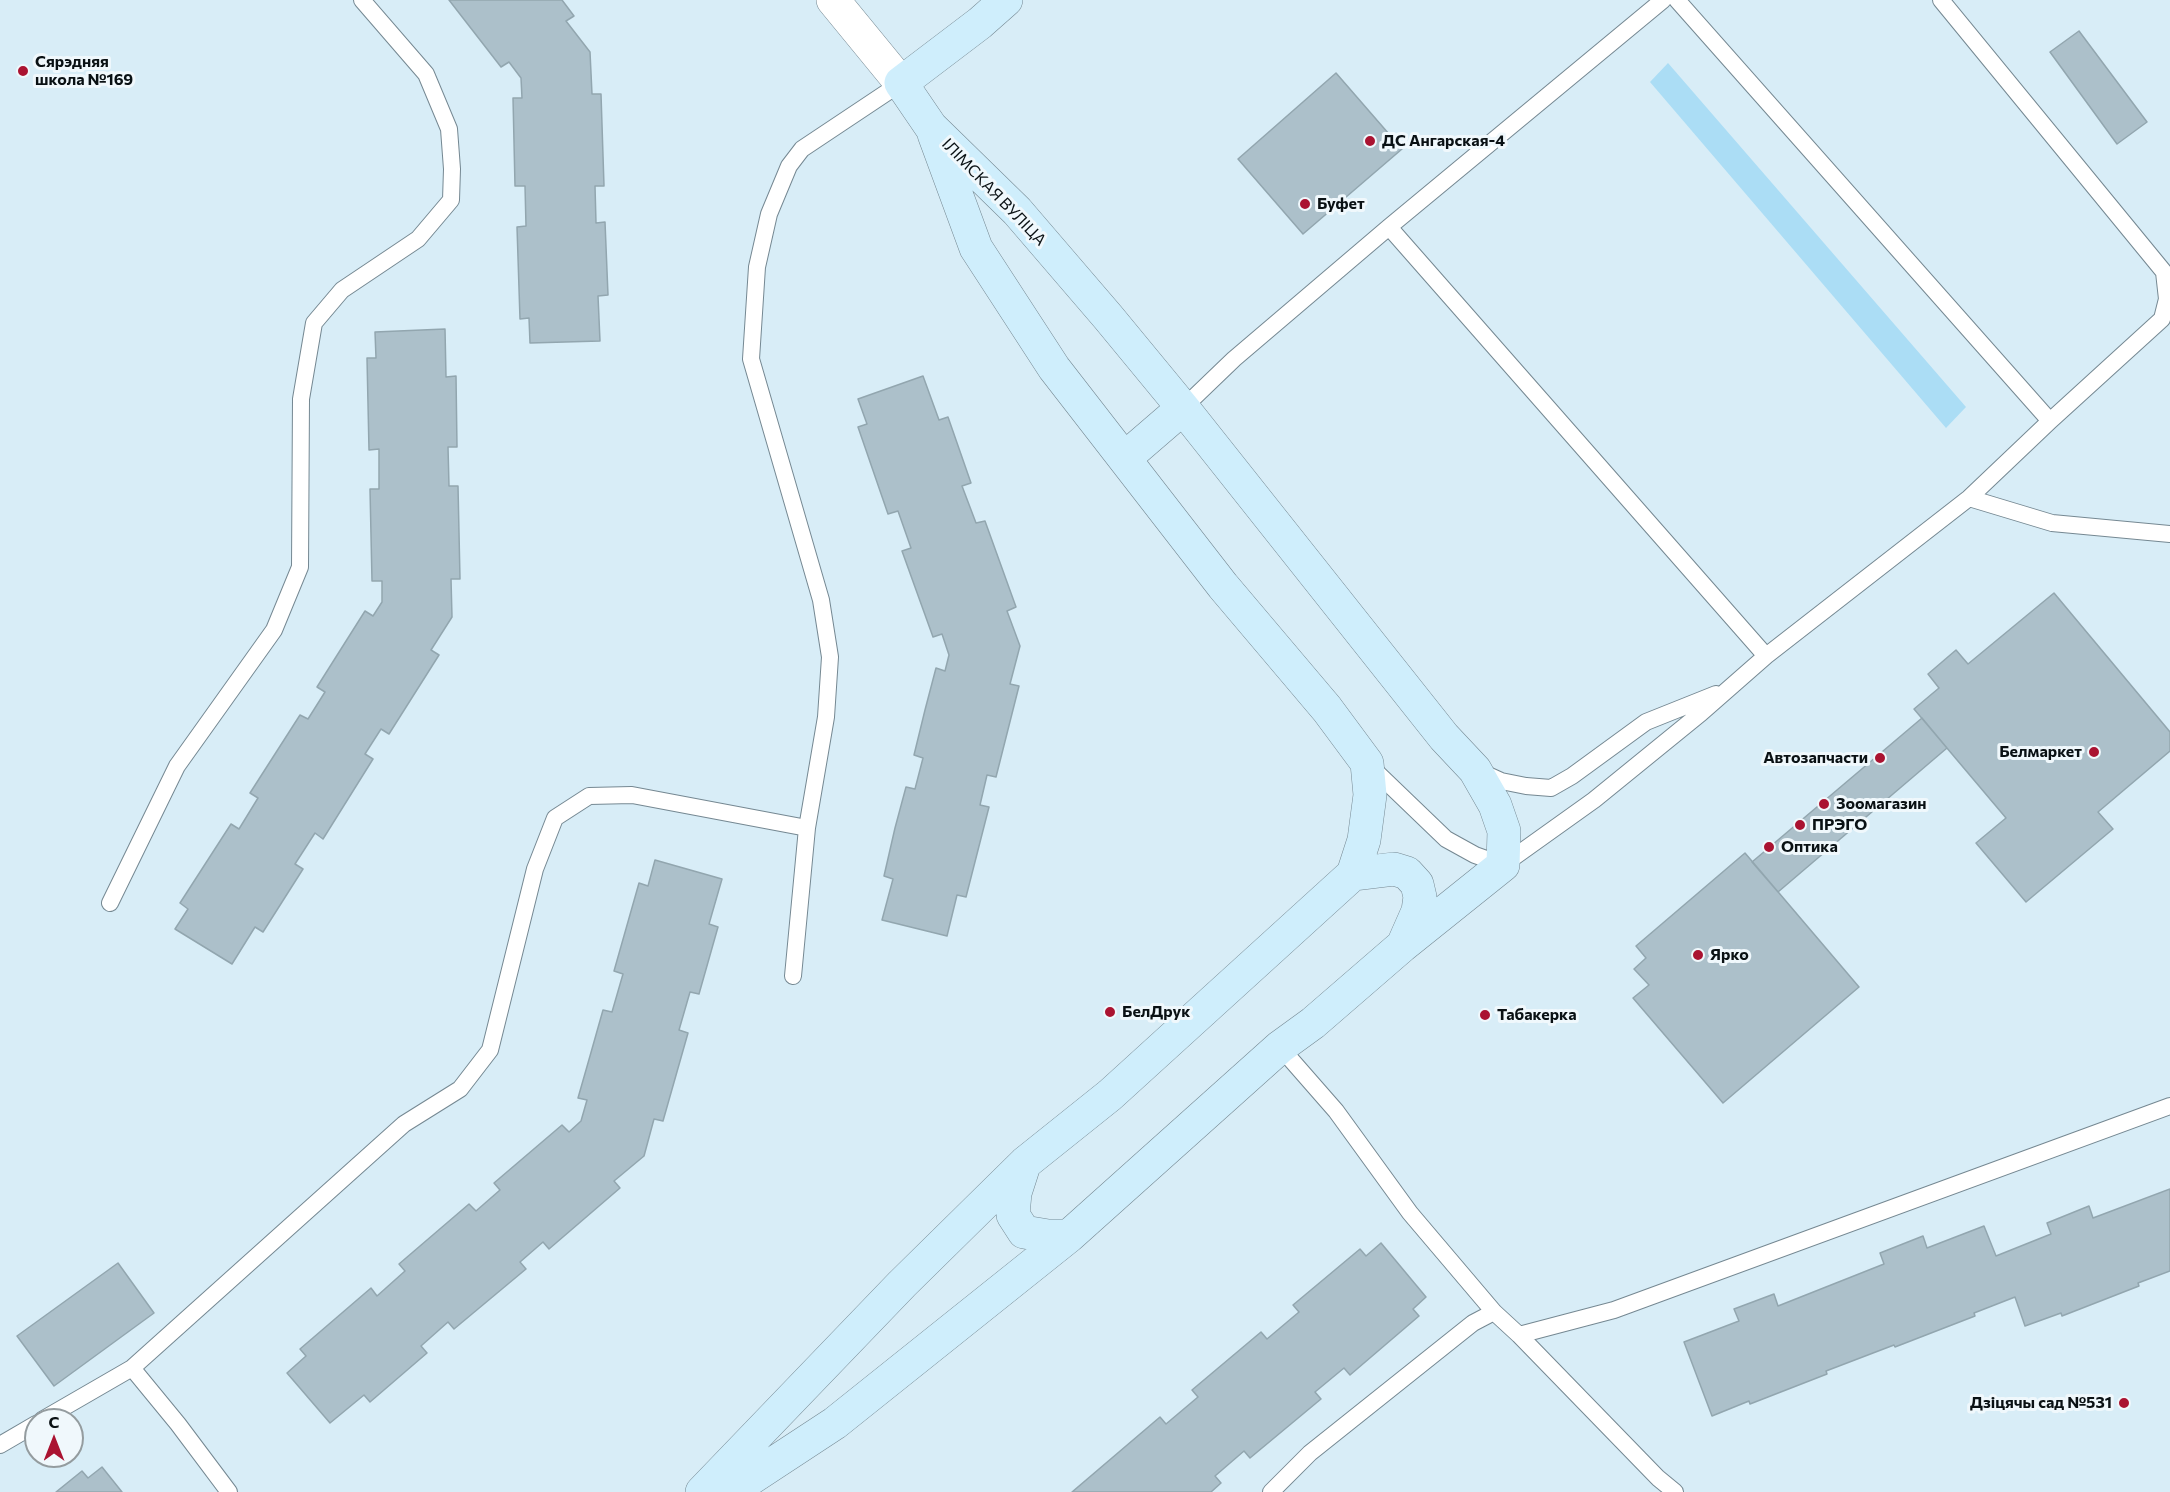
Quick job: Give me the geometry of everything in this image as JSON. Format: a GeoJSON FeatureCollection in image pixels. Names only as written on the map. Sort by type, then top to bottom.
{"type":"FeatureCollection","features":[{"type":"Feature","properties":{"kind":"main road"},"geometry":{"type":"LineString","coordinates":[[901,83],[980,23],[1006,0]]}},
{"type":"Feature","properties":{"kind":"main road","name":"ІЛІМСКАЯ ВУЛІЦА"},"geometry":{"type":"LineString","coordinates":[[901,83],[931,127],[1017,211],[1183,408],[1444,737],[1475,770],[1495,805],[1504,831],[1503,865]]}},
{"type":"Feature","properties":{"kind":"main road"},"geometry":{"type":"LineString","coordinates":[[702,1492],[902,1284],[1025,1163],[1110,1095],[1353,874],[1364,840],[1370,795],[1367,763],[1327,709],[1223,585],[1054,368],[976,248],[931,127]]}},
{"type":"Feature","properties":{"kind":"main road"},"geometry":{"type":"LineString","coordinates":[[1125,458],[1183,408]]}},
{"type":"Feature","properties":{"kind":"main road"},"geometry":{"type":"LineString","coordinates":[[730,1492],[835,1424],[1070,1236],[1280,1047],[1313,1023],[1402,946],[1503,865]]}},
{"type":"Feature","properties":{"kind":"main road"},"geometry":{"type":"LineString","coordinates":[[1353,874],[1394,869],[1407,873],[1417,884],[1420,897],[1418,911],[1402,946]]}},
{"type":"Feature","properties":{"kind":"main road"},"geometry":{"type":"LineString","coordinates":[[1025,1163],[1015,1192],[1013,1215],[1024,1232],[1048,1236],[1070,1236]]}},
{"type":"Feature","properties":{"kind":"street","name":"ІЛІМСКАЯ ВУЛІЦА"},"geometry":{"type":"LineString","coordinates":[[833,0],[901,83]]}},
{"type":"Feature","properties":{"kind":"lane"},"geometry":{"type":"LineString","coordinates":[[110,903],[177,765],[274,630],[300,567],[301,399],[314,323],[342,290],[418,239],[451,200],[452,169],[449,129],[426,74],[362,0]]}},
{"type":"Feature","properties":{"kind":"lane"},"geometry":{"type":"LineString","coordinates":[[1183,408],[1234,359],[1389,227],[1663,0]]}},
{"type":"Feature","properties":{"kind":"lane"},"geometry":{"type":"LineString","coordinates":[[1677,0],[2050,421]]}},
{"type":"Feature","properties":{"kind":"lane"},"geometry":{"type":"LineString","coordinates":[[1367,763],[1446,839],[1475,855],[1503,865],[1594,800],[1701,713],[1766,656],[1969,498],[2163,319],[2168,299],[2164,272],[1941,0]]}},
{"type":"Feature","properties":{"kind":"lane"},"geometry":{"type":"LineString","coordinates":[[793,975],[807,828],[826,717],[830,657],[821,600],[751,359],[757,267],[769,214],[789,166],[802,149],[901,83]]}},
{"type":"Feature","properties":{"kind":"lane"},"geometry":{"type":"LineString","coordinates":[[1389,227],[1766,656]]}},
{"type":"Feature","properties":{"kind":"lane"},"geometry":{"type":"LineString","coordinates":[[1969,498],[2052,523],[2170,534]]}},
{"type":"Feature","properties":{"kind":"lane"},"geometry":{"type":"LineString","coordinates":[[1475,770],[1501,781],[1551,788],[1572,776],[1646,722],[1725,691]]}},
{"type":"Feature","properties":{"kind":"lane"},"geometry":{"type":"LineString","coordinates":[[63,1408],[132,1368],[404,1124],[460,1089],[489,1050],[535,869],[555,818],[589,795],[632,795],[807,828]]}},
{"type":"Feature","properties":{"kind":"lane"},"geometry":{"type":"LineString","coordinates":[[1280,1047],[1336,1111],[1410,1213],[1494,1312],[1675,1492]]}},
{"type":"Feature","properties":{"kind":"lane"},"geometry":{"type":"LineString","coordinates":[[1519,1335],[1614,1310],[2170,1106]]}},
{"type":"Feature","properties":{"kind":"lane"},"geometry":{"type":"LineString","coordinates":[[1270,1492],[1310,1453],[1473,1323],[1494,1312]]}},
{"type":"Feature","properties":{"kind":"lane"},"geometry":{"type":"LineString","coordinates":[[132,1368],[229,1492]]}},
{"type":"Feature","properties":{"kind":"lane"},"geometry":{"type":"LineString","coordinates":[[0,1445],[24,1431]]}},
{"type":"Feature","properties":{"kind":"shaded area"},"geometry":{"type":"Polygon","coordinates":[[[1668,63],[1966,407],[1946,428],[1650,82],[1668,63]]]}},
{"type":"Feature","properties":{"kind":"building"},"geometry":{"type":"Polygon","coordinates":[[[449,0],[562,0],[574,16],[566,21],[590,52],[592,94],[601,94],[604,186],[595,186],[596,223],[605,222],[608,295],[598,296],[600,341],[530,343],[529,318],[520,319],[517,227],[526,226],[525,186],[515,186],[513,98],[522,98],[521,78],[509,62],[501,67],[449,0]]]}},
{"type":"Feature","properties":{"kind":"building"},"geometry":{"type":"Polygon","coordinates":[[[2079,31],[2147,122],[2117,144],[2050,52],[2079,31]]]}},
{"type":"Feature","properties":{"kind":"building"},"geometry":{"type":"Polygon","coordinates":[[[1336,73],[1402,149],[1303,234],[1238,159],[1336,73]]]}},
{"type":"Feature","properties":{"kind":"building"},"geometry":{"type":"Polygon","coordinates":[[[445,329],[446,377],[456,376],[457,447],[448,447],[449,486],[458,486],[460,579],[451,579],[452,617],[431,650],[439,655],[389,734],[381,729],[365,754],[373,759],[323,839],[315,833],[295,864],[303,869],[263,932],[255,927],[232,964],[175,929],[188,909],[180,903],[231,824],[239,829],[258,798],[250,793],[300,715],[308,719],[325,692],[317,687],[365,611],[373,616],[382,602],[382,581],[372,581],[370,489],[379,489],[379,449],[369,450],[367,358],[376,358],[375,332],[445,329]]]}},
{"type":"Feature","properties":{"kind":"building"},"geometry":{"type":"Polygon","coordinates":[[[923,376],[939,420],[948,417],[971,483],[962,486],[976,523],[985,521],[1016,607],[1007,611],[1020,646],[1010,684],[1019,686],[996,777],[987,775],[980,805],[989,807],[966,897],[957,895],[947,936],[882,920],[893,879],[884,876],[895,828],[906,787],[915,789],[923,758],[914,755],[936,668],[945,671],[949,655],[942,634],[933,637],[902,551],[911,548],[898,511],[888,514],[858,427],[867,424],[858,399],[923,376]]]}},
{"type":"Feature","properties":{"kind":"building"},"geometry":{"type":"Polygon","coordinates":[[[2054,593],[2170,732],[2170,751],[2098,812],[2113,829],[2026,902],[1976,843],[2006,818],[1914,709],[1939,688],[1928,674],[1956,650],[1968,664],[2054,593]]]}},
{"type":"Feature","properties":{"kind":"building"},"geometry":{"type":"Polygon","coordinates":[[[1922,718],[1947,748],[1778,892],[1752,862],[1922,718]]]}},
{"type":"Feature","properties":{"kind":"building"},"geometry":{"type":"Polygon","coordinates":[[[1745,853],[1859,987],[1723,1103],[1633,998],[1649,985],[1634,969],[1646,958],[1636,946],[1745,853]]]}},
{"type":"Feature","properties":{"kind":"building"},"geometry":{"type":"Polygon","coordinates":[[[655,860],[722,879],[709,924],[718,927],[699,994],[690,992],[679,1030],[688,1033],[663,1121],[654,1119],[644,1156],[614,1181],[620,1188],[549,1249],[543,1242],[520,1262],[526,1269],[454,1329],[448,1322],[421,1346],[427,1353],[370,1402],[364,1395],[330,1423],[287,1373],[306,1356],[300,1349],[371,1288],[377,1296],[405,1271],[399,1264],[469,1204],[476,1211],[500,1190],[494,1183],[562,1125],[569,1132],[581,1121],[587,1100],[578,1098],[603,1010],[612,1012],[623,974],[614,971],[639,883],[648,886],[655,860]]]}},
{"type":"Feature","properties":{"kind":"building"},"geometry":{"type":"Polygon","coordinates":[[[2170,1189],[2170,1271],[2138,1283],[2139,1286],[2062,1316],[2061,1313],[2025,1326],[2015,1297],[1974,1313],[1975,1316],[1826,1371],[1827,1374],[1750,1404],[1749,1401],[1712,1416],[1684,1342],[1739,1321],[1734,1309],[1774,1294],[1778,1306],[1884,1264],[1880,1253],[1923,1236],[1927,1248],[1984,1226],[1996,1256],[2051,1234],[2047,1223],[2089,1206],[2093,1218],[2170,1189]]]}},
{"type":"Feature","properties":{"kind":"building"},"geometry":{"type":"Polygon","coordinates":[[[1381,1243],[1426,1297],[1413,1309],[1419,1316],[1350,1375],[1344,1368],[1315,1392],[1321,1399],[1250,1458],[1244,1451],[1215,1476],[1221,1483],[1211,1492],[1072,1492],[1160,1417],[1166,1424],[1198,1397],[1192,1390],[1261,1332],[1267,1339],[1299,1312],[1293,1305],[1360,1249],[1366,1256],[1381,1243]]]}},
{"type":"Feature","properties":{"kind":"building"},"geometry":{"type":"Polygon","coordinates":[[[118,1263],[154,1313],[54,1386],[17,1336],[118,1263]]]}},
{"type":"Feature","properties":{"kind":"building"},"geometry":{"type":"Polygon","coordinates":[[[102,1467],[122,1492],[56,1492],[82,1471],[88,1478],[102,1467]]]}},
{"type":"Feature","properties":{"kind":"place","name":"Сярэдняя школа №169"},"geometry":{"type":"Point","coordinates":[23,71]}},
{"type":"Feature","properties":{"kind":"place","name":"ДС Ангарская-4"},"geometry":{"type":"Point","coordinates":[1370,141]}},
{"type":"Feature","properties":{"kind":"place","name":"Буфет"},"geometry":{"type":"Point","coordinates":[1305,204]}},
{"type":"Feature","properties":{"kind":"place","name":"Белмаркет"},"geometry":{"type":"Point","coordinates":[2094,752]}},
{"type":"Feature","properties":{"kind":"place","name":"Автозапчасти"},"geometry":{"type":"Point","coordinates":[1880,758]}},
{"type":"Feature","properties":{"kind":"place","name":"Зоомагазин"},"geometry":{"type":"Point","coordinates":[1824,804]}},
{"type":"Feature","properties":{"kind":"place","name":"ПРЭГО"},"geometry":{"type":"Point","coordinates":[1800,825]}},
{"type":"Feature","properties":{"kind":"place","name":"Оптика"},"geometry":{"type":"Point","coordinates":[1769,847]}},
{"type":"Feature","properties":{"kind":"place","name":"Ярко"},"geometry":{"type":"Point","coordinates":[1698,955]}},
{"type":"Feature","properties":{"kind":"place","name":"БелДрук"},"geometry":{"type":"Point","coordinates":[1110,1012]}},
{"type":"Feature","properties":{"kind":"place","name":"Табакерка"},"geometry":{"type":"Point","coordinates":[1485,1015]}},
{"type":"Feature","properties":{"kind":"place","name":"Дзіцячы сад №531"},"geometry":{"type":"Point","coordinates":[2124,1403]}}]}
